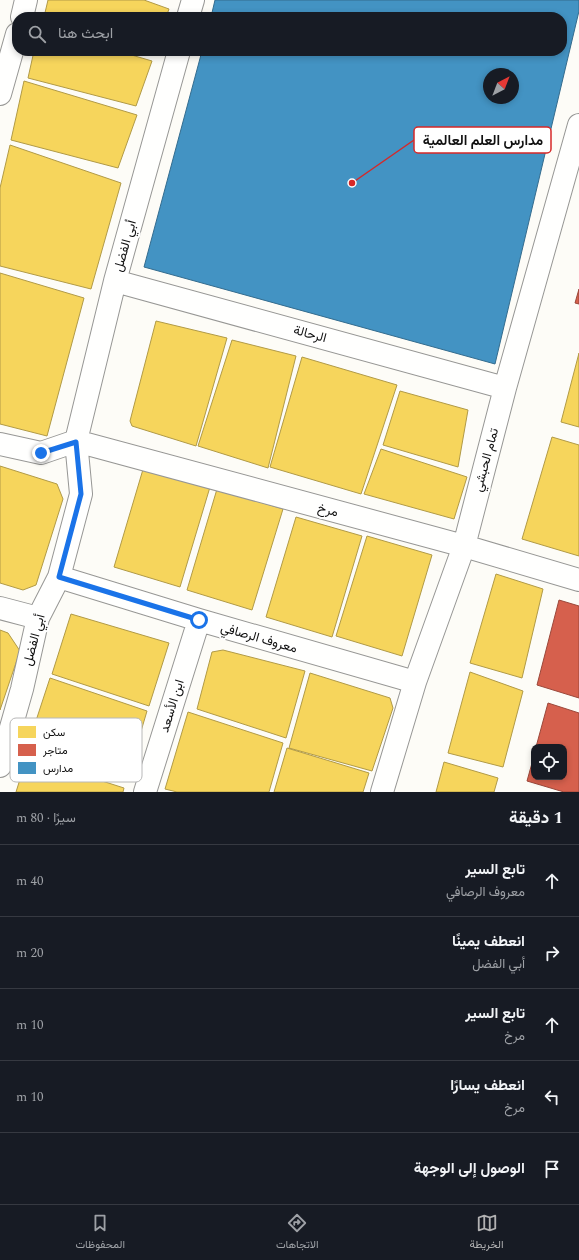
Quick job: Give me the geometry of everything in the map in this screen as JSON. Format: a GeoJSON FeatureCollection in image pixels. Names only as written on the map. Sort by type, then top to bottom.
{"type":"FeatureCollection","features":[{"type":"Feature","properties":{"kind":"street"},"geometry":{"type":"LineString","coordinates":[[23,12],[26,0]]}},
{"type":"Feature","properties":{"kind":"street"},"geometry":{"type":"LineString","coordinates":[[189,12],[193,0]]}},
{"type":"Feature","properties":{"kind":"street"},"geometry":{"type":"LineString","coordinates":[[0,94],[12,52]]}},
{"type":"Feature","properties":{"kind":"street","name":"أبي الفضل"},"geometry":{"type":"LineString","coordinates":[[14,718],[38,618],[59,577],[81,494],[76,442],[115,281],[178,56]]}},
{"type":"Feature","properties":{"kind":"street","name":"تمام الحبشي"},"geometry":{"type":"LineString","coordinates":[[382,792],[414,682],[464,546],[579,125]]}},
{"type":"Feature","properties":{"kind":"street","name":"الرحالة"},"geometry":{"type":"LineString","coordinates":[[115,281],[506,388]]}},
{"type":"Feature","properties":{"kind":"street"},"geometry":{"type":"LineString","coordinates":[[0,444],[41,453],[76,442]]}},
{"type":"Feature","properties":{"kind":"street","name":"مرخ"},"geometry":{"type":"LineString","coordinates":[[76,442],[464,546],[579,580]]}},
{"type":"Feature","properties":{"kind":"street","name":"معروف الرصافي"},"geometry":{"type":"LineString","coordinates":[[59,577],[199,620],[414,682]]}},
{"type":"Feature","properties":{"kind":"street"},"geometry":{"type":"LineString","coordinates":[[0,608],[38,618]]}},
{"type":"Feature","properties":{"kind":"street","name":"ابن الأسعد"},"geometry":{"type":"LineString","coordinates":[[145,792],[199,620]]}},
{"type":"Feature","properties":{"kind":"street","name":"أبي الفضل"},"geometry":{"type":"LineString","coordinates":[[0,766],[10,731]]}},
{"type":"Feature","properties":{"kind":"building: سكن"},"geometry":{"type":"Polygon","coordinates":[[[48,0],[144,0],[169,9],[168,12],[45,12],[48,0]]]}},
{"type":"Feature","properties":{"kind":"building: سكن"},"geometry":{"type":"Polygon","coordinates":[[[33,56],[135,56],[152,61],[136,106],[28,78],[33,56]]]}},
{"type":"Feature","properties":{"kind":"building: سكن"},"geometry":{"type":"Polygon","coordinates":[[[24,81],[137,115],[118,168],[11,140],[24,81]]]}},
{"type":"Feature","properties":{"kind":"building: سكن"},"geometry":{"type":"Polygon","coordinates":[[[10,145],[121,183],[91,289],[0,266],[0,188],[10,145]]]}},
{"type":"Feature","properties":{"kind":"building: سكن"},"geometry":{"type":"Polygon","coordinates":[[[0,273],[84,298],[47,436],[0,424],[0,273]]]}},
{"type":"Feature","properties":{"kind":"building: سكن"},"geometry":{"type":"Polygon","coordinates":[[[156,321],[227,338],[196,446],[132,426],[130,421],[156,321]]]}},
{"type":"Feature","properties":{"kind":"building: سكن"},"geometry":{"type":"Polygon","coordinates":[[[232,340],[296,356],[268,468],[198,446],[232,340]]]}},
{"type":"Feature","properties":{"kind":"building: سكن"},"geometry":{"type":"Polygon","coordinates":[[[579,353],[579,427],[561,422],[579,353]]]}},
{"type":"Feature","properties":{"kind":"building: سكن"},"geometry":{"type":"Polygon","coordinates":[[[302,357],[397,385],[361,494],[270,467],[302,357]]]}},
{"type":"Feature","properties":{"kind":"building: سكن"},"geometry":{"type":"Polygon","coordinates":[[[400,391],[468,410],[458,467],[383,445],[400,391]]]}},
{"type":"Feature","properties":{"kind":"building: سكن"},"geometry":{"type":"Polygon","coordinates":[[[552,437],[579,445],[579,556],[522,539],[552,437]]]}},
{"type":"Feature","properties":{"kind":"building: سكن"},"geometry":{"type":"Polygon","coordinates":[[[381,449],[467,477],[454,519],[364,494],[381,449]]]}},
{"type":"Feature","properties":{"kind":"building: سكن"},"geometry":{"type":"Polygon","coordinates":[[[0,466],[57,484],[63,499],[36,585],[23,590],[0,583],[0,466]]]}},
{"type":"Feature","properties":{"kind":"building: سكن"},"geometry":{"type":"Polygon","coordinates":[[[144,466],[210,487],[180,587],[114,567],[144,466]]]}},
{"type":"Feature","properties":{"kind":"building: سكن"},"geometry":{"type":"Polygon","coordinates":[[[217,489],[283,509],[252,610],[187,590],[217,489]]]}},
{"type":"Feature","properties":{"kind":"building: سكن"},"geometry":{"type":"Polygon","coordinates":[[[296,517],[362,536],[332,637],[266,617],[296,517]]]}},
{"type":"Feature","properties":{"kind":"building: سكن"},"geometry":{"type":"Polygon","coordinates":[[[367,536],[432,555],[402,656],[336,636],[367,536]]]}},
{"type":"Feature","properties":{"kind":"building: سكن"},"geometry":{"type":"Polygon","coordinates":[[[496,574],[543,589],[522,678],[470,663],[496,574]]]}},
{"type":"Feature","properties":{"kind":"building: سكن"},"geometry":{"type":"Polygon","coordinates":[[[71,614],[169,643],[149,706],[52,674],[71,614]]]}},
{"type":"Feature","properties":{"kind":"building: سكن"},"geometry":{"type":"Polygon","coordinates":[[[0,630],[8,633],[20,651],[0,710],[0,630]]]}},
{"type":"Feature","properties":{"kind":"building: سكن"},"geometry":{"type":"Polygon","coordinates":[[[223,650],[305,671],[286,738],[197,709],[212,652],[223,650]]]}},
{"type":"Feature","properties":{"kind":"building: سكن"},"geometry":{"type":"Polygon","coordinates":[[[470,672],[523,691],[503,767],[448,753],[470,672]]]}},
{"type":"Feature","properties":{"kind":"building: سكن"},"geometry":{"type":"Polygon","coordinates":[[[310,673],[390,698],[393,708],[372,771],[289,748],[310,673]]]}},
{"type":"Feature","properties":{"kind":"building: سكن"},"geometry":{"type":"Polygon","coordinates":[[[50,678],[147,711],[142,728],[142,718],[37,718],[50,678]]]}},
{"type":"Feature","properties":{"kind":"building: سكن"},"geometry":{"type":"Polygon","coordinates":[[[188,712],[283,743],[269,792],[177,792],[165,789],[188,712]]]}},
{"type":"Feature","properties":{"kind":"building: سكن"},"geometry":{"type":"Polygon","coordinates":[[[287,748],[369,773],[363,792],[274,792],[287,748]]]}},
{"type":"Feature","properties":{"kind":"building: سكن"},"geometry":{"type":"Polygon","coordinates":[[[444,762],[498,778],[494,792],[436,792],[444,762]]]}},
{"type":"Feature","properties":{"kind":"building: سكن"},"geometry":{"type":"Polygon","coordinates":[[[19,782],[105,782],[124,788],[123,792],[16,792],[19,782]]]}},
{"type":"Feature","properties":{"kind":"building: متاجر"},"geometry":{"type":"Polygon","coordinates":[[[579,289],[579,304],[575,303],[579,289]]]}},
{"type":"Feature","properties":{"kind":"building: متاجر"},"geometry":{"type":"Polygon","coordinates":[[[559,600],[579,606],[579,698],[537,685],[559,600]]]}},
{"type":"Feature","properties":{"kind":"building: متاجر"},"geometry":{"type":"Polygon","coordinates":[[[548,703],[579,713],[579,792],[564,792],[527,781],[531,767],[531,780],[567,780],[567,744],[537,744],[548,703]]]}},
{"type":"Feature","properties":{"kind":"building: مدارس"},"geometry":{"type":"Polygon","coordinates":[[[215,0],[579,0],[579,11],[495,364],[144,267],[201,56],[567,56],[567,12],[212,12],[215,0]]]}},
{"type":"Feature","properties":{"kind":"place","name":"مدارس العلم العالمية"},"geometry":{"type":"Point","coordinates":[352,183]}},
{"type":"Feature","properties":{"kind":"route"},"geometry":{"type":"LineString","coordinates":[[41,453],[76,442],[81,494],[59,577],[199,620]]}}]}
